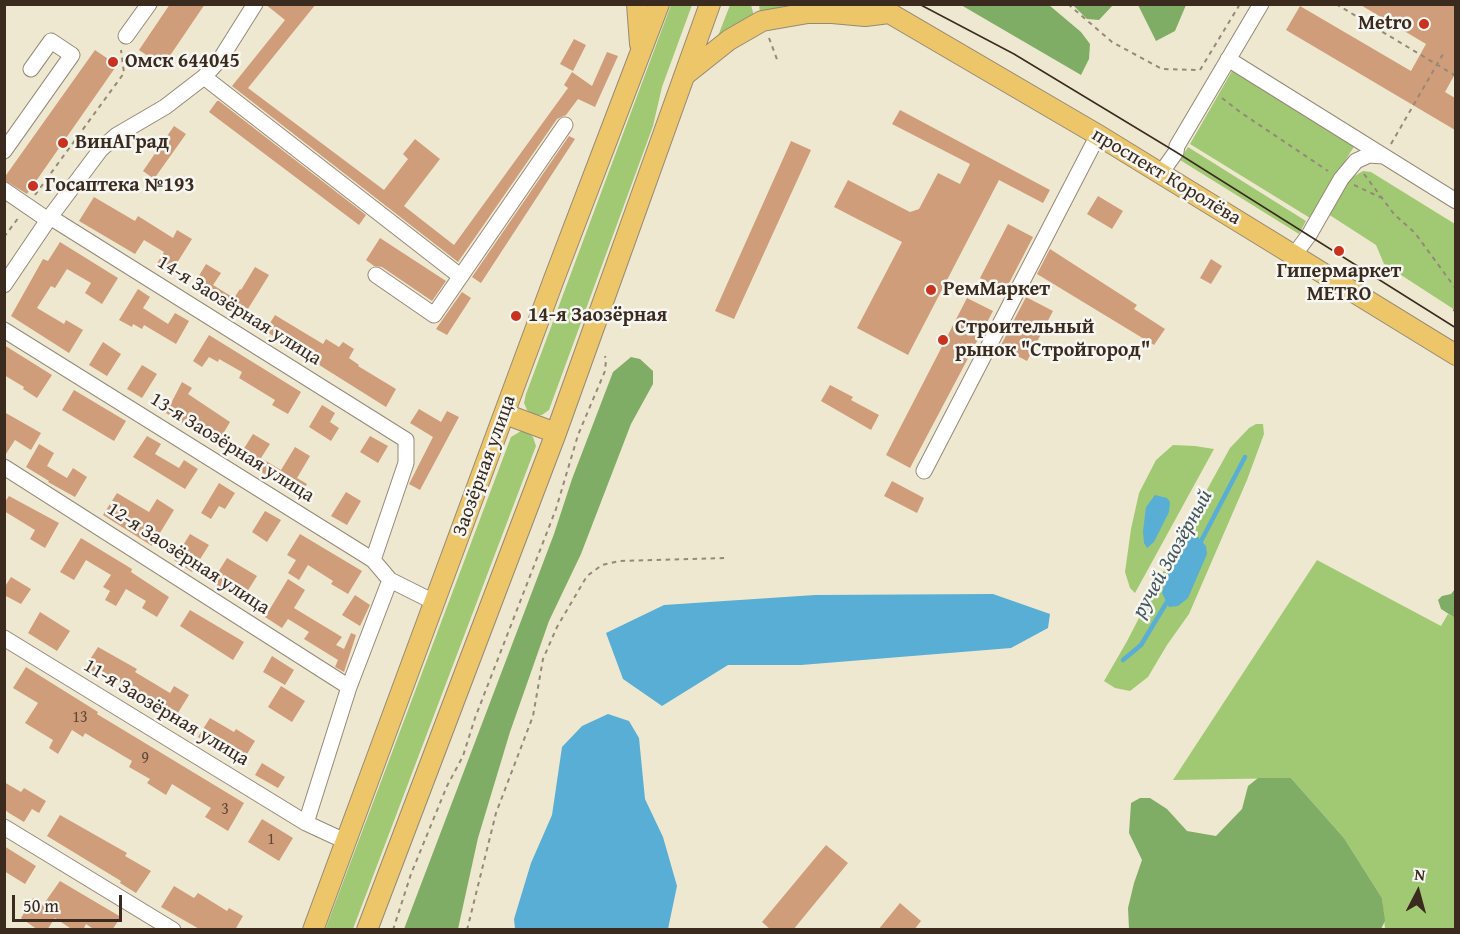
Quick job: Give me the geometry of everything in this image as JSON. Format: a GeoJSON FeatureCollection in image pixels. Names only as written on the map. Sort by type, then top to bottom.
{"type":"FeatureCollection","features":[{"type":"Feature","properties":{"kind":"main road"},"geometry":{"type":"LineString","coordinates":[[637,4],[640,24],[639,59]]}},
{"type":"Feature","properties":{"kind":"main road","name":"Заозёрная улица"},"geometry":{"type":"LineString","coordinates":[[313,930],[558,268],[659,4]]}},
{"type":"Feature","properties":{"kind":"main road"},"geometry":{"type":"LineString","coordinates":[[367,930],[556,433],[710,4]]}},
{"type":"Feature","properties":{"kind":"main road"},"geometry":{"type":"LineString","coordinates":[[684,76],[729,40],[762,21],[808,14],[832,13],[865,16],[884,7]]}},
{"type":"Feature","properties":{"kind":"main road","name":"проспект Королёва"},"geometry":{"type":"LineString","coordinates":[[884,7],[1161,173],[1455,355]]}},
{"type":"Feature","properties":{"kind":"main road"},"geometry":{"type":"LineString","coordinates":[[505,414],[556,433]]}},
{"type":"Feature","properties":{"kind":"street"},"geometry":{"type":"LineString","coordinates":[[4,285],[101,149],[117,135],[165,107],[204,77],[221,58],[255,4]]}},
{"type":"Feature","properties":{"kind":"street"},"geometry":{"type":"LineString","coordinates":[[1161,173],[1176,152],[1177,146],[1261,4]]}},
{"type":"Feature","properties":{"kind":"street"},"geometry":{"type":"LineString","coordinates":[[126,36],[147,5]]}},
{"type":"Feature","properties":{"kind":"street"},"geometry":{"type":"LineString","coordinates":[[4,151],[72,55],[51,41],[31,69]]}},
{"type":"Feature","properties":{"kind":"street"},"geometry":{"type":"LineString","coordinates":[[1228,59],[1455,201]]}},
{"type":"Feature","properties":{"kind":"street"},"geometry":{"type":"LineString","coordinates":[[204,77],[460,276]]}},
{"type":"Feature","properties":{"kind":"street"},"geometry":{"type":"LineString","coordinates":[[376,275],[434,315],[565,125]]}},
{"type":"Feature","properties":{"kind":"street"},"geometry":{"type":"LineString","coordinates":[[924,471],[1098,135]]}},
{"type":"Feature","properties":{"kind":"street"},"geometry":{"type":"LineString","coordinates":[[1294,255],[1309,235],[1341,179],[1355,162],[1369,155],[1383,156]]}},
{"type":"Feature","properties":{"kind":"street","name":"14-я Заозёрная улица"},"geometry":{"type":"LineString","coordinates":[[4,190],[406,440],[406,463],[373,560]]}},
{"type":"Feature","properties":{"kind":"street","name":"13-я Заозёрная улица"},"geometry":{"type":"LineString","coordinates":[[4,330],[373,560],[390,580],[434,602]]}},
{"type":"Feature","properties":{"kind":"street","name":"12-я Заозёрная улица"},"geometry":{"type":"LineString","coordinates":[[4,467],[350,687]]}},
{"type":"Feature","properties":{"kind":"street"},"geometry":{"type":"LineString","coordinates":[[306,823],[350,687],[390,580]]}},
{"type":"Feature","properties":{"kind":"street","name":"11-я Заозёрная улица"},"geometry":{"type":"LineString","coordinates":[[4,638],[306,823],[347,842]]}},
{"type":"Feature","properties":{"kind":"street"},"geometry":{"type":"LineString","coordinates":[[4,827],[173,930]]}},
{"type":"Feature","properties":{"kind":"path"},"geometry":{"type":"LineString","coordinates":[[1068,4],[1112,42],[1162,69],[1200,70],[1240,4]]}},
{"type":"Feature","properties":{"kind":"path"},"geometry":{"type":"LineString","coordinates":[[1336,4],[1455,76]]}},
{"type":"Feature","properties":{"kind":"path"},"geometry":{"type":"LineString","coordinates":[[768,35],[778,63]]}},
{"type":"Feature","properties":{"kind":"path"},"geometry":{"type":"LineString","coordinates":[[4,237],[124,73],[121,47],[126,36]]}},
{"type":"Feature","properties":{"kind":"path"},"geometry":{"type":"LineString","coordinates":[[1383,156],[1443,54]]}},
{"type":"Feature","properties":{"kind":"path"},"geometry":{"type":"LineString","coordinates":[[1211,89],[1240,112],[1341,179],[1384,199]]}},
{"type":"Feature","properties":{"kind":"path"},"geometry":{"type":"LineString","coordinates":[[1355,162],[1395,214],[1415,233],[1455,289]]}},
{"type":"Feature","properties":{"kind":"path"},"geometry":{"type":"LineString","coordinates":[[393,930],[411,874],[447,786],[463,756],[478,707],[556,509],[578,435],[605,371],[605,357]]}},
{"type":"Feature","properties":{"kind":"path"},"geometry":{"type":"LineString","coordinates":[[466,930],[496,813],[533,716],[543,659],[557,627],[587,576],[602,565],[620,561],[727,558]]}},
{"type":"Feature","properties":{"kind":"green space"},"geometry":{"type":"Polygon","coordinates":[[[839,4],[760,13],[759,5],[839,4]]]}},
{"type":"Feature","properties":{"kind":"green space"},"geometry":{"type":"Polygon","coordinates":[[[671,5],[692,5],[662,87],[653,126],[549,410],[542,415],[533,415],[524,403],[526,394],[671,5]]]}},
{"type":"Feature","properties":{"kind":"green space"},"geometry":{"type":"Polygon","coordinates":[[[730,5],[751,5],[754,16],[718,36],[730,5]]]}},
{"type":"Feature","properties":{"kind":"green space"},"geometry":{"type":"Polygon","coordinates":[[[961,5],[1049,5],[1081,32],[1090,44],[1089,59],[1081,75],[961,5]]]}},
{"type":"Feature","properties":{"kind":"green space"},"geometry":{"type":"Polygon","coordinates":[[[1073,5],[1113,5],[1099,20],[1087,19],[1073,5]]]}},
{"type":"Feature","properties":{"kind":"green space"},"geometry":{"type":"Polygon","coordinates":[[[1138,5],[1186,5],[1175,31],[1156,41],[1138,5]]]}},
{"type":"Feature","properties":{"kind":"green space"},"geometry":{"type":"Polygon","coordinates":[[[1232,71],[1355,145],[1310,218],[1190,144],[1232,71]]]}},
{"type":"Feature","properties":{"kind":"green space"},"geometry":{"type":"Polygon","coordinates":[[[1188,147],[1306,221],[1299,234],[1180,160],[1188,147]]]}},
{"type":"Feature","properties":{"kind":"green space"},"geometry":{"type":"Polygon","coordinates":[[[1363,171],[1371,172],[1455,224],[1455,310],[1384,264],[1376,245],[1328,214],[1351,178],[1363,171]]]}},
{"type":"Feature","properties":{"kind":"green space"},"geometry":{"type":"Polygon","coordinates":[[[631,357],[640,359],[653,371],[653,384],[631,424],[581,554],[549,621],[510,732],[478,838],[458,929],[404,929],[613,372],[631,357]]]}},
{"type":"Feature","properties":{"kind":"green space"},"geometry":{"type":"Polygon","coordinates":[[[1256,424],[1263,424],[1264,434],[1247,480],[1189,614],[1148,677],[1130,691],[1115,688],[1104,681],[1230,448],[1249,428],[1256,424]]]}},
{"type":"Feature","properties":{"kind":"green space"},"geometry":{"type":"Polygon","coordinates":[[[521,431],[528,432],[533,437],[536,446],[353,929],[325,930],[511,437],[521,431]]]}},
{"type":"Feature","properties":{"kind":"green space"},"geometry":{"type":"Polygon","coordinates":[[[1173,445],[1214,449],[1135,593],[1130,588],[1125,572],[1139,493],[1156,460],[1173,445]]]}},
{"type":"Feature","properties":{"kind":"green space"},"geometry":{"type":"Polygon","coordinates":[[[1317,560],[1441,626],[1448,614],[1455,618],[1455,929],[1385,929],[1382,898],[1344,838],[1291,778],[1173,780],[1317,560]]]}},
{"type":"Feature","properties":{"kind":"green space"},"geometry":{"type":"Polygon","coordinates":[[[1455,589],[1455,618],[1441,609],[1438,600],[1442,596],[1451,594],[1455,589]]]}},
{"type":"Feature","properties":{"kind":"green space"},"geometry":{"type":"Polygon","coordinates":[[[1258,778],[1291,778],[1344,838],[1382,898],[1385,921],[1381,929],[1129,929],[1128,908],[1142,860],[1129,833],[1131,803],[1140,798],[1150,798],[1167,809],[1187,831],[1216,836],[1242,809],[1248,786],[1258,778]]]}},
{"type":"Feature","properties":{"kind":"water"},"geometry":{"type":"Polygon","coordinates":[[[1155,495],[1167,498],[1170,502],[1169,512],[1154,542],[1147,548],[1143,531],[1146,507],[1155,495]]]}},
{"type":"Feature","properties":{"kind":"water"},"geometry":{"type":"Polygon","coordinates":[[[1196,535],[1206,546],[1207,554],[1188,598],[1178,606],[1169,607],[1162,593],[1175,549],[1186,538],[1196,535]]]}},
{"type":"Feature","properties":{"kind":"water"},"geometry":{"type":"Polygon","coordinates":[[[993,594],[1050,614],[1048,628],[1011,648],[801,665],[728,665],[662,706],[623,679],[606,633],[664,605],[815,595],[993,594]]]}},
{"type":"Feature","properties":{"kind":"water"},"geometry":{"type":"Polygon","coordinates":[[[608,714],[629,721],[639,738],[645,799],[663,837],[677,886],[668,929],[515,929],[514,919],[531,863],[552,815],[562,747],[582,726],[608,714]]]}},
{"type":"Feature","properties":{"kind":"building"},"geometry":{"type":"Polygon","coordinates":[[[170,4],[205,4],[163,66],[139,50],[170,4]]]}},
{"type":"Feature","properties":{"kind":"building"},"geometry":{"type":"Polygon","coordinates":[[[265,4],[316,4],[248,88],[384,190],[408,159],[403,154],[415,139],[440,159],[404,206],[454,245],[568,88],[564,85],[572,72],[592,86],[607,52],[618,56],[595,107],[578,99],[566,115],[557,119],[458,262],[232,86],[285,20],[265,4]]]}},
{"type":"Feature","properties":{"kind":"building"},"geometry":{"type":"Polygon","coordinates":[[[1359,4],[1455,4],[1455,74],[1445,92],[1455,98],[1455,130],[1286,30],[1300,6],[1411,71],[1426,44],[1359,4]]]}},
{"type":"Feature","properties":{"kind":"building"},"geometry":{"type":"Polygon","coordinates":[[[574,39],[586,45],[573,71],[560,64],[574,39]]]}},
{"type":"Feature","properties":{"kind":"building"},"geometry":{"type":"Polygon","coordinates":[[[95,50],[117,65],[27,194],[4,178],[95,50]]]}},
{"type":"Feature","properties":{"kind":"building"},"geometry":{"type":"Polygon","coordinates":[[[217,101],[366,215],[359,225],[209,112],[217,101]]]}},
{"type":"Feature","properties":{"kind":"building"},"geometry":{"type":"Polygon","coordinates":[[[900,110],[1050,190],[1043,203],[999,180],[908,355],[857,328],[902,242],[834,207],[848,180],[910,212],[919,209],[938,173],[960,184],[970,164],[892,124],[900,110]]]}},
{"type":"Feature","properties":{"kind":"building"},"geometry":{"type":"Polygon","coordinates":[[[174,126],[186,134],[154,179],[143,171],[174,126]]]}},
{"type":"Feature","properties":{"kind":"building"},"geometry":{"type":"Polygon","coordinates":[[[569,136],[575,139],[481,283],[472,277],[569,136]]]}},
{"type":"Feature","properties":{"kind":"building"},"geometry":{"type":"Polygon","coordinates":[[[791,141],[811,150],[734,319],[715,311],[791,141]]]}},
{"type":"Feature","properties":{"kind":"building"},"geometry":{"type":"Polygon","coordinates":[[[1098,196],[1123,211],[1112,229],[1087,214],[1098,196]]]}},
{"type":"Feature","properties":{"kind":"building"},"geometry":{"type":"Polygon","coordinates":[[[94,197],[135,221],[138,216],[173,238],[177,230],[192,239],[170,274],[156,265],[164,252],[144,240],[135,254],[79,221],[94,197]]]}},
{"type":"Feature","properties":{"kind":"building"},"geometry":{"type":"Polygon","coordinates":[[[1008,224],[1033,237],[1005,291],[980,278],[1008,224]]]}},
{"type":"Feature","properties":{"kind":"building"},"geometry":{"type":"Polygon","coordinates":[[[380,238],[446,281],[432,301],[382,267],[374,266],[366,260],[380,238]]]}},
{"type":"Feature","properties":{"kind":"building"},"geometry":{"type":"Polygon","coordinates":[[[60,242],[118,278],[102,304],[85,293],[91,283],[67,269],[55,288],[51,286],[37,308],[64,324],[66,320],[83,330],[69,353],[11,316],[43,259],[48,261],[60,242]]]}},
{"type":"Feature","properties":{"kind":"building"},"geometry":{"type":"Polygon","coordinates":[[[1050,249],[1137,305],[1134,309],[1165,329],[1154,345],[1037,274],[1050,249]]]}},
{"type":"Feature","properties":{"kind":"building"},"geometry":{"type":"Polygon","coordinates":[[[1211,259],[1222,266],[1211,284],[1200,278],[1211,259]]]}},
{"type":"Feature","properties":{"kind":"building"},"geometry":{"type":"Polygon","coordinates":[[[206,264],[221,273],[213,285],[234,298],[255,267],[269,275],[243,317],[191,289],[206,264]]]}},
{"type":"Feature","properties":{"kind":"building"},"geometry":{"type":"Polygon","coordinates":[[[138,289],[150,297],[143,308],[168,324],[175,313],[189,321],[176,344],[144,325],[142,329],[133,324],[132,327],[119,320],[138,289]]]}},
{"type":"Feature","properties":{"kind":"building"},"geometry":{"type":"Polygon","coordinates":[[[462,292],[471,298],[447,335],[436,329],[462,292]]]}},
{"type":"Feature","properties":{"kind":"building"},"geometry":{"type":"Polygon","coordinates":[[[1026,297],[1053,311],[1027,361],[1000,347],[1026,297]]]}},
{"type":"Feature","properties":{"kind":"building"},"geometry":{"type":"Polygon","coordinates":[[[967,298],[993,311],[910,468],[886,455],[967,298]]]}},
{"type":"Feature","properties":{"kind":"building"},"geometry":{"type":"Polygon","coordinates":[[[275,315],[323,344],[326,339],[339,347],[343,342],[354,349],[349,358],[396,389],[386,407],[265,331],[275,315]]]}},
{"type":"Feature","properties":{"kind":"building"},"geometry":{"type":"Polygon","coordinates":[[[209,335],[301,392],[288,414],[272,405],[275,400],[239,378],[242,372],[219,359],[218,362],[209,357],[202,367],[193,361],[209,335]]]}},
{"type":"Feature","properties":{"kind":"building"},"geometry":{"type":"Polygon","coordinates":[[[103,342],[121,354],[107,376],[89,365],[103,342]]]}},
{"type":"Feature","properties":{"kind":"building"},"geometry":{"type":"Polygon","coordinates":[[[4,345],[52,375],[37,398],[4,375],[4,345]]]}},
{"type":"Feature","properties":{"kind":"building"},"geometry":{"type":"Polygon","coordinates":[[[142,365],[157,374],[142,398],[127,389],[142,365]]]}},
{"type":"Feature","properties":{"kind":"building"},"geometry":{"type":"Polygon","coordinates":[[[182,382],[192,388],[188,394],[230,422],[217,444],[166,413],[182,382]]]}},
{"type":"Feature","properties":{"kind":"building"},"geometry":{"type":"Polygon","coordinates":[[[830,385],[853,397],[851,400],[879,415],[871,430],[821,401],[830,385]]]}},
{"type":"Feature","properties":{"kind":"building"},"geometry":{"type":"Polygon","coordinates":[[[74,390],[126,421],[114,441],[62,410],[74,390]]]}},
{"type":"Feature","properties":{"kind":"building"},"geometry":{"type":"Polygon","coordinates":[[[322,405],[335,413],[330,422],[339,428],[331,441],[309,427],[322,405]]]}},
{"type":"Feature","properties":{"kind":"building"},"geometry":{"type":"Polygon","coordinates":[[[419,409],[441,422],[447,411],[459,417],[420,490],[409,484],[433,437],[410,423],[419,409]]]}},
{"type":"Feature","properties":{"kind":"building"},"geometry":{"type":"Polygon","coordinates":[[[4,412],[41,433],[31,450],[15,440],[4,457],[4,412]]]}},
{"type":"Feature","properties":{"kind":"building"},"geometry":{"type":"Polygon","coordinates":[[[253,434],[270,444],[261,458],[281,470],[295,447],[310,456],[297,478],[307,484],[300,495],[238,458],[253,434]]]}},
{"type":"Feature","properties":{"kind":"building"},"geometry":{"type":"Polygon","coordinates":[[[147,436],[161,444],[155,454],[179,468],[184,460],[198,469],[185,489],[133,457],[147,436]]]}},
{"type":"Feature","properties":{"kind":"building"},"geometry":{"type":"Polygon","coordinates":[[[370,436],[388,446],[378,463],[360,452],[370,436]]]}},
{"type":"Feature","properties":{"kind":"building"},"geometry":{"type":"Polygon","coordinates":[[[39,444],[54,453],[47,466],[67,478],[73,468],[87,477],[75,497],[26,467],[39,444]]]}},
{"type":"Feature","properties":{"kind":"building"},"geometry":{"type":"Polygon","coordinates":[[[892,481],[924,498],[917,513],[884,496],[892,481]]]}},
{"type":"Feature","properties":{"kind":"building"},"geometry":{"type":"Polygon","coordinates":[[[219,483],[235,493],[225,509],[219,506],[211,519],[201,513],[219,483]]]}},
{"type":"Feature","properties":{"kind":"building"},"geometry":{"type":"Polygon","coordinates":[[[346,492],[361,501],[347,525],[331,516],[346,492]]]}},
{"type":"Feature","properties":{"kind":"building"},"geometry":{"type":"Polygon","coordinates":[[[117,493],[149,512],[157,499],[174,510],[152,546],[103,515],[117,493]]]}},
{"type":"Feature","properties":{"kind":"building"},"geometry":{"type":"Polygon","coordinates":[[[9,496],[59,523],[45,548],[30,539],[35,530],[4,511],[4,503],[9,496]]]}},
{"type":"Feature","properties":{"kind":"building"},"geometry":{"type":"Polygon","coordinates":[[[265,511],[281,520],[267,542],[252,532],[265,511]]]}},
{"type":"Feature","properties":{"kind":"building"},"geometry":{"type":"Polygon","coordinates":[[[190,534],[209,545],[192,572],[174,560],[190,534]]]}},
{"type":"Feature","properties":{"kind":"building"},"geometry":{"type":"Polygon","coordinates":[[[300,534],[362,571],[348,594],[331,584],[333,581],[308,565],[299,580],[288,573],[296,560],[287,555],[300,534]]]}},
{"type":"Feature","properties":{"kind":"building"},"geometry":{"type":"Polygon","coordinates":[[[81,538],[132,569],[131,572],[169,597],[157,617],[142,608],[146,601],[126,589],[116,606],[105,600],[110,591],[103,587],[111,575],[86,560],[74,580],[60,572],[81,538]]]}},
{"type":"Feature","properties":{"kind":"building"},"geometry":{"type":"Polygon","coordinates":[[[227,558],[257,576],[242,600],[212,582],[227,558]]]}},
{"type":"Feature","properties":{"kind":"building"},"geometry":{"type":"Polygon","coordinates":[[[11,577],[31,589],[21,604],[4,595],[4,588],[11,577]]]}},
{"type":"Feature","properties":{"kind":"building"},"geometry":{"type":"Polygon","coordinates":[[[288,579],[305,590],[294,608],[342,637],[336,645],[344,649],[351,633],[356,635],[344,672],[335,667],[338,660],[304,639],[309,632],[288,619],[282,628],[265,617],[288,579]]]}},
{"type":"Feature","properties":{"kind":"building"},"geometry":{"type":"Polygon","coordinates":[[[355,595],[370,605],[360,626],[342,615],[355,595]]]}},
{"type":"Feature","properties":{"kind":"building"},"geometry":{"type":"Polygon","coordinates":[[[190,610],[244,642],[233,660],[180,626],[190,610]]]}},
{"type":"Feature","properties":{"kind":"building"},"geometry":{"type":"Polygon","coordinates":[[[40,612],[70,631],[57,651],[28,633],[40,612]]]}},
{"type":"Feature","properties":{"kind":"building"},"geometry":{"type":"Polygon","coordinates":[[[98,647],[137,669],[135,672],[170,693],[174,686],[189,695],[173,721],[129,696],[132,689],[100,670],[98,675],[85,667],[98,647]]]}},
{"type":"Feature","properties":{"kind":"building"},"geometry":{"type":"Polygon","coordinates":[[[272,656],[294,670],[285,685],[263,672],[272,656]]]}},
{"type":"Feature","properties":{"kind":"building"},"geometry":{"type":"Polygon","coordinates":[[[26,667],[98,712],[97,714],[244,803],[228,831],[205,817],[211,808],[172,784],[166,795],[147,783],[150,779],[129,767],[132,761],[85,733],[83,737],[72,730],[58,754],[49,748],[53,740],[25,723],[38,703],[13,688],[26,667]]]}},
{"type":"Feature","properties":{"kind":"building"},"geometry":{"type":"Polygon","coordinates":[[[281,686],[305,701],[292,722],[268,707],[281,686]]]}},
{"type":"Feature","properties":{"kind":"building"},"geometry":{"type":"Polygon","coordinates":[[[210,718],[234,732],[236,729],[255,741],[242,762],[198,737],[210,718]]]}},
{"type":"Feature","properties":{"kind":"building"},"geometry":{"type":"Polygon","coordinates":[[[262,763],[285,777],[278,788],[255,775],[262,763]]]}},
{"type":"Feature","properties":{"kind":"building"},"geometry":{"type":"Polygon","coordinates":[[[4,782],[21,792],[24,788],[46,801],[39,813],[32,809],[24,822],[4,809],[4,782]]]}},
{"type":"Feature","properties":{"kind":"building"},"geometry":{"type":"Polygon","coordinates":[[[60,815],[127,853],[125,856],[151,871],[136,893],[120,883],[121,881],[47,836],[60,815]]]}},
{"type":"Feature","properties":{"kind":"building"},"geometry":{"type":"Polygon","coordinates":[[[262,819],[293,838],[279,861],[248,842],[262,819]]]}},
{"type":"Feature","properties":{"kind":"building"},"geometry":{"type":"Polygon","coordinates":[[[826,845],[848,863],[793,930],[771,930],[762,922],[826,845]]]}},
{"type":"Feature","properties":{"kind":"building"},"geometry":{"type":"Polygon","coordinates":[[[4,846],[36,866],[25,884],[4,871],[4,846]]]}},
{"type":"Feature","properties":{"kind":"building"},"geometry":{"type":"Polygon","coordinates":[[[60,881],[121,917],[112,930],[95,930],[86,924],[83,930],[73,930],[55,918],[47,930],[38,930],[21,918],[33,898],[43,905],[60,881]]]}},
{"type":"Feature","properties":{"kind":"building"},"geometry":{"type":"Polygon","coordinates":[[[174,886],[194,898],[198,893],[227,911],[229,908],[243,916],[235,930],[201,930],[161,907],[174,886]]]}},
{"type":"Feature","properties":{"kind":"building"},"geometry":{"type":"Polygon","coordinates":[[[900,903],[921,921],[914,930],[878,930],[900,903]]]}},
{"type":"Feature","properties":{"kind":"waterway","name":"ручей Заозёрный"},"geometry":{"type":"LineString","coordinates":[[1199,545],[1245,457]]}},
{"type":"Feature","properties":{"kind":"waterway","name":"ручей Заозёрный"},"geometry":{"type":"LineString","coordinates":[[1123,660],[1141,645],[1170,597]]}},
{"type":"Feature","properties":{"kind":"tram line"},"geometry":{"type":"LineString","coordinates":[[919,4],[1014,54],[1176,152],[1456,328]]}},
{"type":"Feature","properties":{"kind":"place","name":"Metro"},"geometry":{"type":"Point","coordinates":[1424,24]}},
{"type":"Feature","properties":{"kind":"place","name":"Омск 644045"},"geometry":{"type":"Point","coordinates":[113,62]}},
{"type":"Feature","properties":{"kind":"place","name":"ВинАГрад"},"geometry":{"type":"Point","coordinates":[63,143]}},
{"type":"Feature","properties":{"kind":"place","name":"Госаптека №193"},"geometry":{"type":"Point","coordinates":[33,186]}},
{"type":"Feature","properties":{"kind":"place","name":"Гипермаркет METRO"},"geometry":{"type":"Point","coordinates":[1339,251]}},
{"type":"Feature","properties":{"kind":"place","name":"РемМаркет"},"geometry":{"type":"Point","coordinates":[931,290]}},
{"type":"Feature","properties":{"kind":"place","name":"14-я Заозёрная"},"geometry":{"type":"Point","coordinates":[516,316]}},
{"type":"Feature","properties":{"kind":"place","name":"Строительный рынок \"Стройгород\""},"geometry":{"type":"Point","coordinates":[943,340]}}]}
